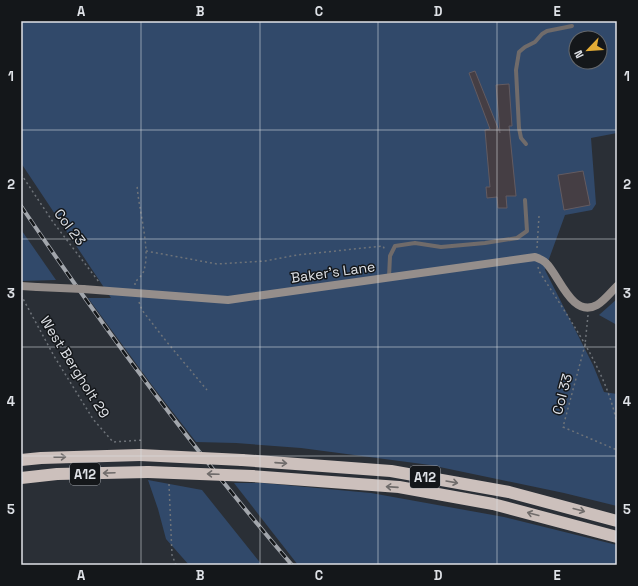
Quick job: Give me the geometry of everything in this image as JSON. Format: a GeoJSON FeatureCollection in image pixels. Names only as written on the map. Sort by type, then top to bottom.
{"type":"FeatureCollection","features":[{"type":"Feature","properties":{"kind":"highway","name":"A12"},"geometry":{"type":"LineString","coordinates":[[21,460],[140,455],[242,460],[391,471],[509,492],[617,521]]}},
{"type":"Feature","properties":{"kind":"highway","name":"A12"},"geometry":{"type":"LineString","coordinates":[[21,478],[57,474],[148,472],[252,476],[398,487],[493,504],[617,537]]}},
{"type":"Feature","properties":{"kind":"street","name":"Baker's Lane"},"geometry":{"type":"LineString","coordinates":[[21,286],[228,300],[535,257]]}},
{"type":"Feature","properties":{"kind":"street"},"geometry":{"type":"LineString","coordinates":[[535,257],[548,264],[573,302],[580,306],[589,308],[597,305],[617,286]]}},
{"type":"Feature","properties":{"kind":"lane"},"geometry":{"type":"LineString","coordinates":[[526,144],[521,138],[519,128],[516,70],[519,52],[535,42],[547,31],[572,26]]}},
{"type":"Feature","properties":{"kind":"lane"},"geometry":{"type":"LineString","coordinates":[[389,277],[390,256],[395,246],[415,243],[441,247],[485,243],[517,238],[527,231],[525,200]]}},
{"type":"Feature","properties":{"kind":"path","name":"Col 23"},"geometry":{"type":"LineString","coordinates":[[21,174],[53,222],[106,291]]}},
{"type":"Feature","properties":{"kind":"path"},"geometry":{"type":"LineString","coordinates":[[137,184],[146,251],[144,272],[135,282],[135,293],[142,310],[207,390]]}},
{"type":"Feature","properties":{"kind":"path"},"geometry":{"type":"LineString","coordinates":[[539,216],[535,257],[539,271],[596,365],[614,410],[617,424]]}},
{"type":"Feature","properties":{"kind":"path"},"geometry":{"type":"LineString","coordinates":[[146,251],[218,264],[265,261],[297,255],[383,246],[390,256]]}},
{"type":"Feature","properties":{"kind":"path","name":"West Bergholt 29"},"geometry":{"type":"LineString","coordinates":[[21,295],[54,356],[93,419],[113,442],[143,440]]}},
{"type":"Feature","properties":{"kind":"path","name":"Col 33"},"geometry":{"type":"LineString","coordinates":[[589,308],[585,345],[563,427],[617,450]]}},
{"type":"Feature","properties":{"kind":"path"},"geometry":{"type":"LineString","coordinates":[[168,480],[172,555],[176,565]]}},
{"type":"Feature","properties":{"kind":"shaded area"},"geometry":{"type":"Polygon","coordinates":[[[21,21],[617,21],[617,133],[591,138],[596,204],[592,210],[565,215],[545,270],[593,365],[604,392],[617,394],[617,506],[564,493],[430,465],[301,448],[236,443],[196,442],[154,388],[88,298],[111,298],[21,163],[21,21]]]}},
{"type":"Feature","properties":{"kind":"shaded area"},"geometry":{"type":"Polygon","coordinates":[[[21,229],[22,231],[56,280],[21,281],[21,229]]]}},
{"type":"Feature","properties":{"kind":"shaded area"},"geometry":{"type":"Polygon","coordinates":[[[617,299],[617,325],[599,315],[617,299]]]}},
{"type":"Feature","properties":{"kind":"shaded area"},"geometry":{"type":"Polygon","coordinates":[[[148,480],[202,490],[262,565],[189,565],[166,539],[148,480]]]}},
{"type":"Feature","properties":{"kind":"shaded area"},"geometry":{"type":"Polygon","coordinates":[[[234,483],[263,483],[371,493],[504,517],[617,545],[617,565],[298,565],[234,483]]]}},
{"type":"Feature","properties":{"kind":"building"},"geometry":{"type":"Polygon","coordinates":[[[475,71],[500,133],[496,85],[509,84],[512,126],[509,126],[516,196],[506,196],[507,208],[498,208],[497,197],[487,198],[486,187],[490,187],[485,130],[490,129],[469,73],[475,71]]]}},
{"type":"Feature","properties":{"kind":"building"},"geometry":{"type":"Polygon","coordinates":[[[583,171],[590,205],[564,210],[558,175],[583,171]]]}},
{"type":"Feature","properties":{"kind":"railway"},"geometry":{"type":"LineString","coordinates":[[21,206],[151,389],[220,478],[292,565]]}}]}
